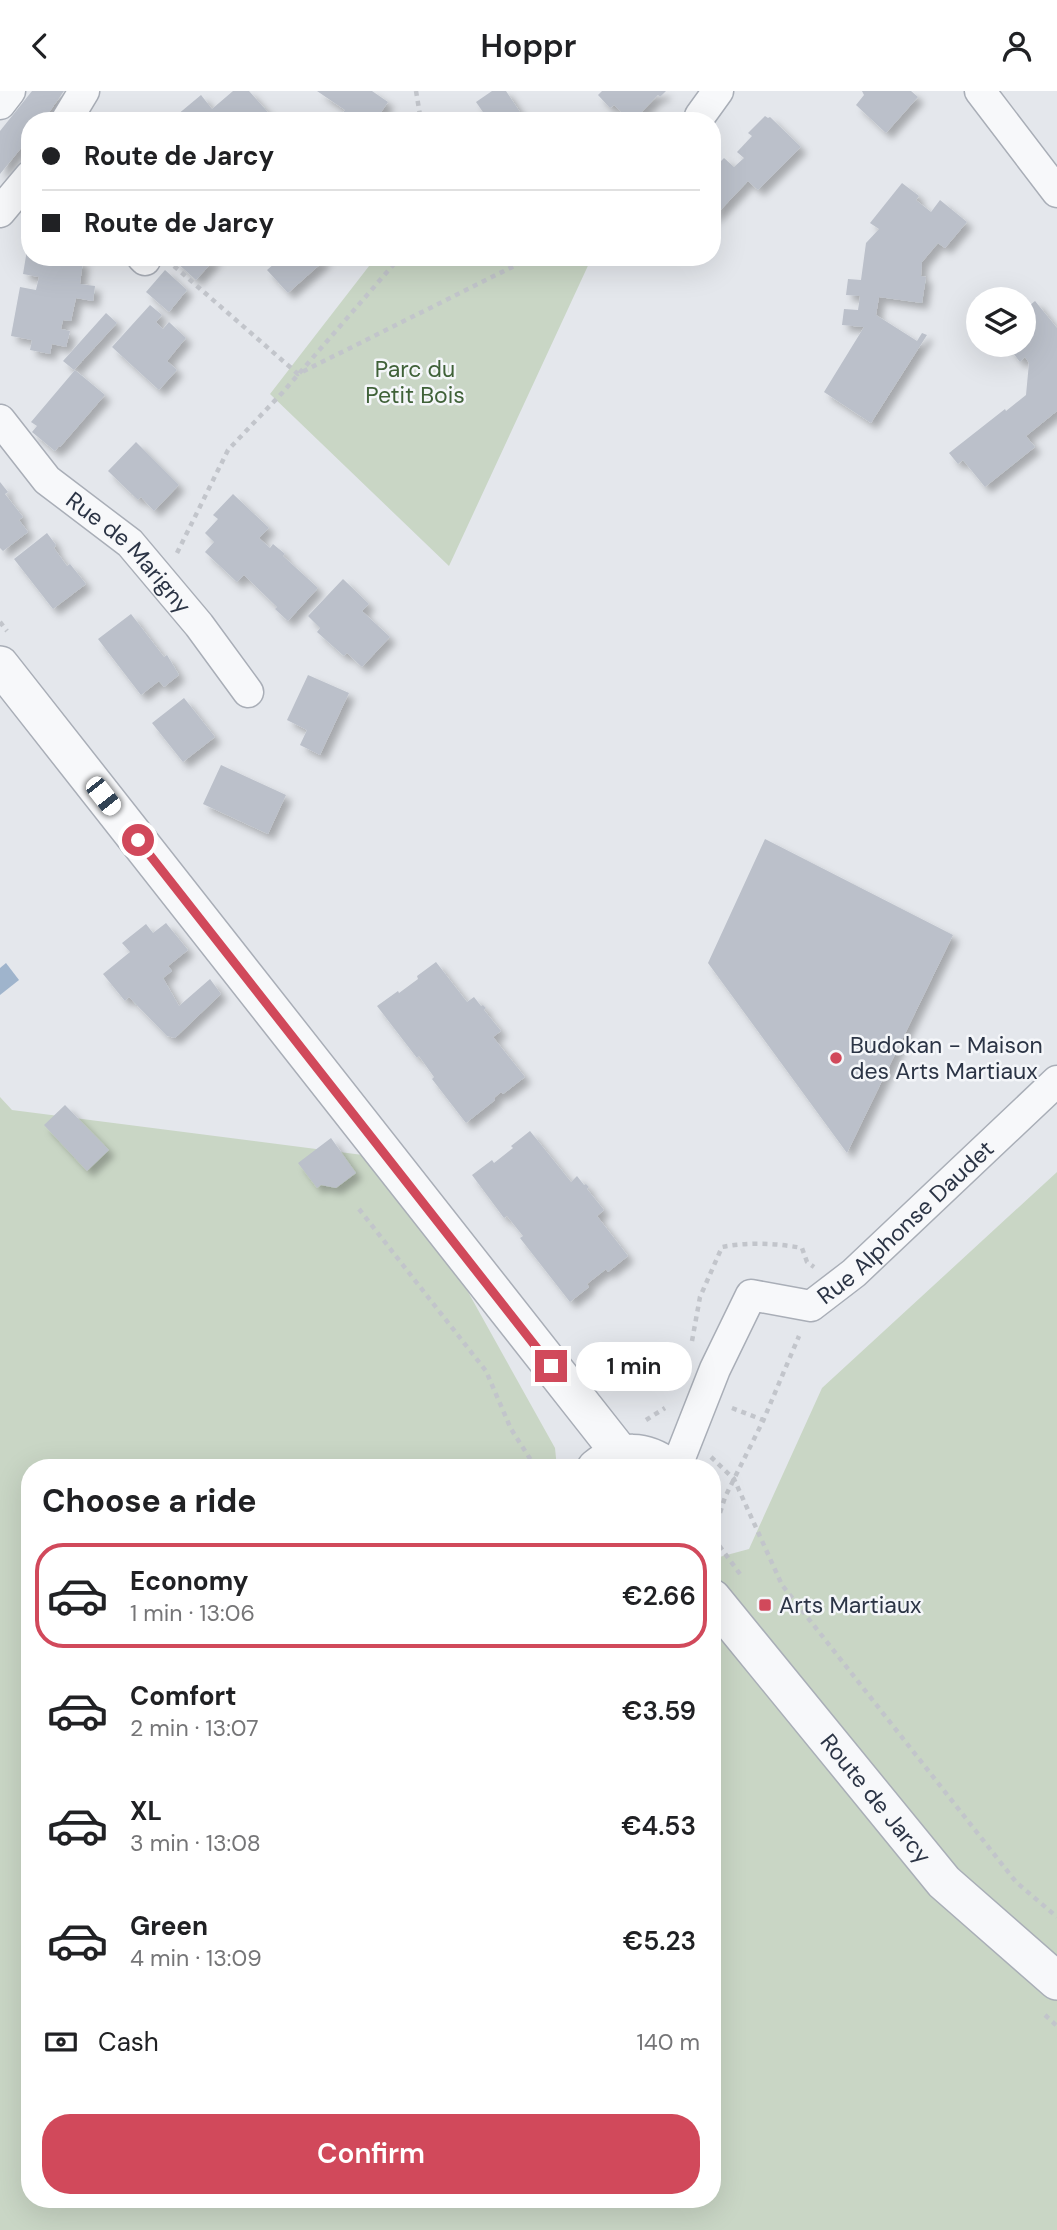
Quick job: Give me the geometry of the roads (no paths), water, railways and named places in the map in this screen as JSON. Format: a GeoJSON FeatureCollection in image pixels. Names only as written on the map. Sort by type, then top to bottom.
{"type":"FeatureCollection","features":[{"type":"Feature","properties":{"kind":"street"},"geometry":{"type":"LineString","coordinates":[[0,104],[10,91]]}},
{"type":"Feature","properties":{"kind":"street"},"geometry":{"type":"LineString","coordinates":[[71,112],[84,91]]}},
{"type":"Feature","properties":{"kind":"street"},"geometry":{"type":"LineString","coordinates":[[703,112],[718,91]]}},
{"type":"Feature","properties":{"kind":"street"},"geometry":{"type":"LineString","coordinates":[[980,91],[1057,192]]}},
{"type":"Feature","properties":{"kind":"street"},"geometry":{"type":"LineString","coordinates":[[0,212],[21,187]]}},
{"type":"Feature","properties":{"kind":"street","name":"Rue de Marigny"},"geometry":{"type":"LineString","coordinates":[[0,420],[47,480],[130,543],[198,625],[248,692]]}},
{"type":"Feature","properties":{"kind":"street"},"geometry":{"type":"LineString","coordinates":[[0,665],[606,1459]]}},
{"type":"Feature","properties":{"kind":"street","name":"Rue Alphonse Daudet"},"geometry":{"type":"LineString","coordinates":[[680,1459],[715,1369],[751,1296],[811,1306],[854,1273],[1057,1081]]}},
{"type":"Feature","properties":{"kind":"street"},"geometry":{"type":"LineString","coordinates":[[617,1459],[640,1454],[659,1459]]}},
{"type":"Feature","properties":{"kind":"street","name":"Route de Jarcy"},"geometry":{"type":"LineString","coordinates":[[721,1609],[944,1882],[1057,1981]]}},
{"type":"Feature","properties":{"kind":"water"},"geometry":{"type":"Polygon","coordinates":[[[6,963],[19,980],[0,995],[0,968],[6,963]]]}},
{"type":"Feature","properties":{"kind":"place","name":"Budokan - Maison des Arts Martiaux"},"geometry":{"type":"Point","coordinates":[836,1058]}},
{"type":"Feature","properties":{"kind":"place","name":"Arts Martiaux"},"geometry":{"type":"Point","coordinates":[765,1605]}},
{"type":"Feature","properties":{"kind":"park label","name":"Parc du Petit Bois"},"geometry":{"type":"Point","coordinates":[415,382]}}]}
